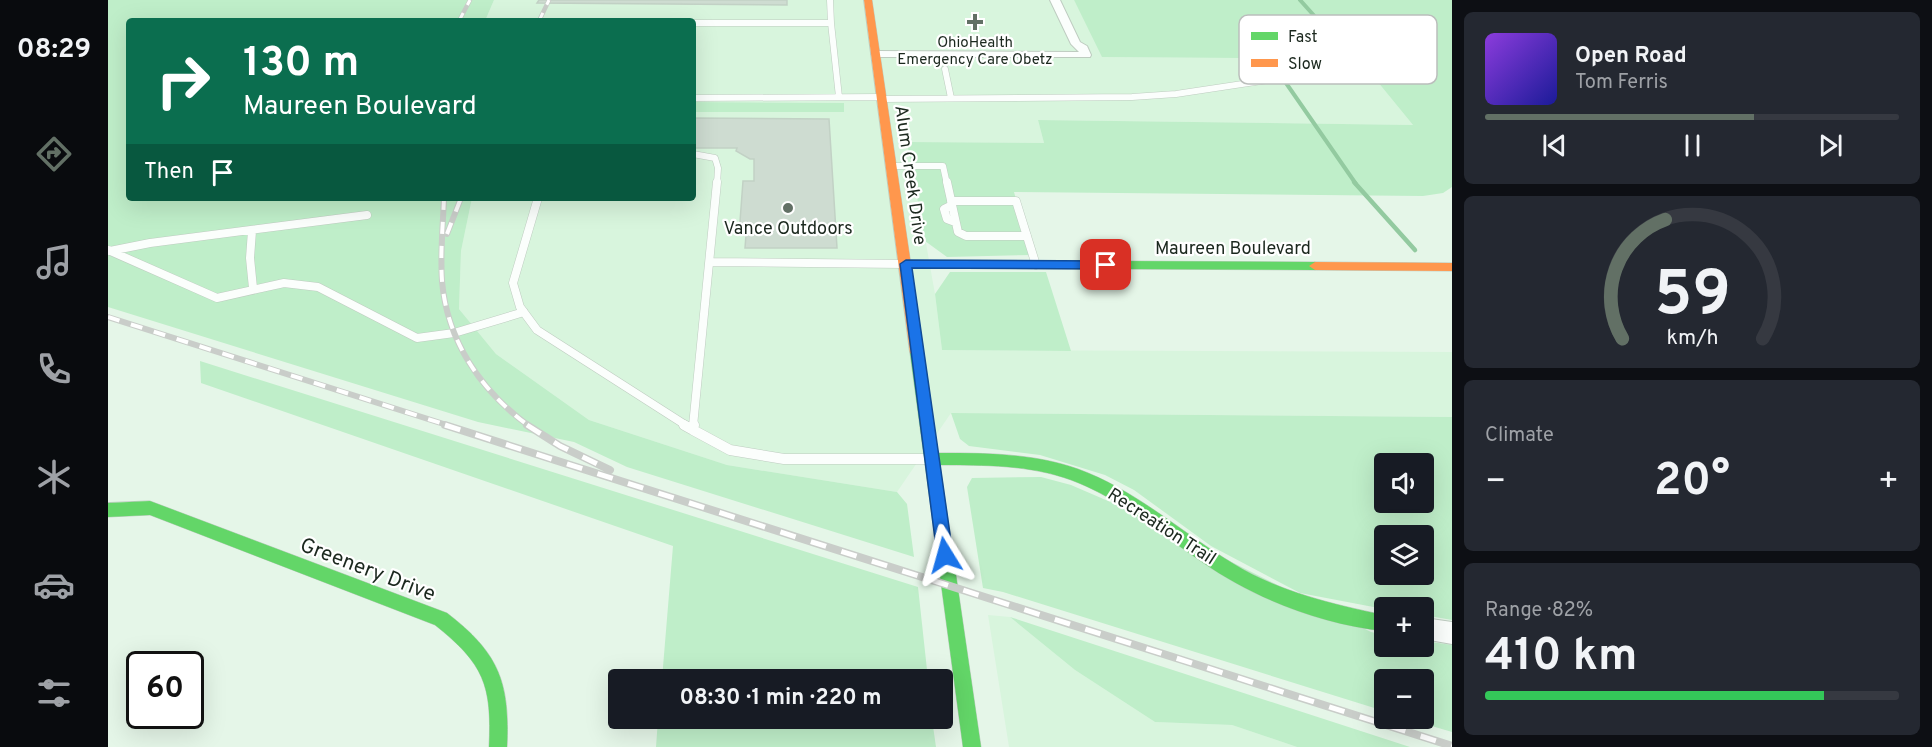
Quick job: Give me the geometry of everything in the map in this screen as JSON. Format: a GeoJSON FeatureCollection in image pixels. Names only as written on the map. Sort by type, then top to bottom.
{"type":"FeatureCollection","features":[{"type":"Feature","properties":{"kind":"street","name":"Alum Creek Drive"},"geometry":{"type":"LineString","coordinates":[[868,0],[972,747]]}},
{"type":"Feature","properties":{"kind":"street"},"geometry":{"type":"LineString","coordinates":[[1055,0],[1076,44],[1085,51]]}},
{"type":"Feature","properties":{"kind":"street"},"geometry":{"type":"LineString","coordinates":[[1067,0],[1088,44],[1085,51]]}},
{"type":"Feature","properties":{"kind":"street"},"geometry":{"type":"LineString","coordinates":[[876,54],[1085,51]]}},
{"type":"Feature","properties":{"kind":"street","name":"Maureen Boulevard"},"geometry":{"type":"LineString","coordinates":[[906,264],[1452,267]]}},
{"type":"Feature","properties":{"kind":"street","name":"Recreation Trail"},"geometry":{"type":"LineString","coordinates":[[932,459],[994,459],[1024,462],[1075,475],[1121,497],[1230,571],[1290,599],[1355,619],[1374,622]]}},
{"type":"Feature","properties":{"kind":"street","name":"Greenery Drive"},"geometry":{"type":"LineString","coordinates":[[108,510],[150,508],[431,615],[461,632],[479,649],[493,672],[499,698],[498,747]]}},
{"type":"Feature","properties":{"kind":"street"},"geometry":{"type":"LineString","coordinates":[[1434,630],[1452,633]]}},
{"type":"Feature","properties":{"kind":"lane"},"geometry":{"type":"LineString","coordinates":[[830,0],[839,97]]}},
{"type":"Feature","properties":{"kind":"lane"},"geometry":{"type":"LineString","coordinates":[[696,23],[831,23]]}},
{"type":"Feature","properties":{"kind":"lane"},"geometry":{"type":"LineString","coordinates":[[945,69],[951,98]]}},
{"type":"Feature","properties":{"kind":"lane"},"geometry":{"type":"LineString","coordinates":[[696,98],[1132,97],[1176,94],[1242,84]]}},
{"type":"Feature","properties":{"kind":"lane"},"geometry":{"type":"LineString","coordinates":[[693,430],[711,262],[718,168],[714,158],[696,155]]}},
{"type":"Feature","properties":{"kind":"lane"},"geometry":{"type":"LineString","coordinates":[[892,166],[943,166],[958,232],[966,236],[1027,236]]}},
{"type":"Feature","properties":{"kind":"lane"},"geometry":{"type":"LineString","coordinates":[[537,201],[513,284],[520,308],[537,330],[693,430],[730,450],[783,459],[932,459]]}},
{"type":"Feature","properties":{"kind":"lane"},"geometry":{"type":"LineString","coordinates":[[951,203],[1016,201],[1036,265]]}},
{"type":"Feature","properties":{"kind":"lane"},"geometry":{"type":"LineString","coordinates":[[109,251],[150,243],[367,215]]}},
{"type":"Feature","properties":{"kind":"lane"},"geometry":{"type":"LineString","coordinates":[[252,231],[250,258],[253,288]]}},
{"type":"Feature","properties":{"kind":"lane"},"geometry":{"type":"LineString","coordinates":[[109,251],[217,298],[268,284],[291,282],[314,285],[389,323],[404,334],[419,339],[438,337],[524,312]]}},
{"type":"Feature","properties":{"kind":"lane"},"geometry":{"type":"LineString","coordinates":[[711,262],[906,264]]}},
{"type":"Feature","properties":{"kind":"shaded area"},"geometry":{"type":"Polygon","coordinates":[[[108,0],[494,0],[486,18],[126,18],[126,201],[471,201],[461,251],[459,309],[496,354],[589,420],[727,465],[897,492],[907,504],[914,557],[627,467],[574,442],[478,422],[108,307],[108,0]]]}},
{"type":"Feature","properties":{"kind":"shaded area"},"geometry":{"type":"Polygon","coordinates":[[[494,0],[1074,0],[1103,57],[1239,58],[1239,84],[1379,84],[1413,125],[1038,120],[1044,143],[908,142],[935,294],[942,350],[1452,352],[1452,417],[951,413],[897,492],[727,465],[589,420],[496,354],[459,309],[461,251],[471,201],[696,201],[696,112],[844,112],[843,103],[696,102],[696,18],[486,18],[494,0]]]}},
{"type":"Feature","properties":{"kind":"shaded area"},"geometry":{"type":"Polygon","coordinates":[[[1074,0],[1452,0],[1452,187],[1443,193],[1423,196],[1014,192],[1031,255],[947,257],[925,241],[907,142],[1044,143],[1038,120],[1413,125],[1379,84],[1437,84],[1437,15],[1239,15],[1239,58],[1102,57],[1074,0]]]}},
{"type":"Feature","properties":{"kind":"shaded area"},"geometry":{"type":"Polygon","coordinates":[[[696,102],[844,103],[844,112],[696,112],[696,102]]]}},
{"type":"Feature","properties":{"kind":"shaded area"},"geometry":{"type":"Polygon","coordinates":[[[950,272],[1046,272],[1071,351],[942,350],[935,294],[950,272]]]}},
{"type":"Feature","properties":{"kind":"shaded area"},"geometry":{"type":"Polygon","coordinates":[[[200,361],[918,587],[927,669],[663,669],[673,546],[201,383],[200,361]]]}},
{"type":"Feature","properties":{"kind":"shaded area"},"geometry":{"type":"Polygon","coordinates":[[[951,413],[1452,417],[1452,620],[1434,617],[1434,597],[1374,597],[1374,607],[1300,593],[1211,546],[1134,490],[1105,475],[1040,455],[969,446],[960,439],[951,413]]]}},
{"type":"Feature","properties":{"kind":"shaded area"},"geometry":{"type":"Polygon","coordinates":[[[1041,477],[1071,485],[1122,507],[1374,633],[1374,657],[1434,657],[1434,642],[1452,645],[1452,732],[1434,727],[1434,669],[1374,669],[1374,708],[1003,592],[983,588],[967,487],[972,478],[1041,477]]]}},
{"type":"Feature","properties":{"kind":"shaded area"},"geometry":{"type":"Polygon","coordinates":[[[988,615],[1010,617],[1075,670],[1155,722],[1232,725],[1297,747],[1009,747],[988,615]]]}},
{"type":"Feature","properties":{"kind":"shaded area"},"geometry":{"type":"Polygon","coordinates":[[[1010,617],[1410,747],[1297,747],[1232,725],[1155,722],[1075,670],[1010,617]]]}},
{"type":"Feature","properties":{"kind":"shaded area"},"geometry":{"type":"Polygon","coordinates":[[[657,729],[933,729],[936,747],[656,747],[657,729]]]}},
{"type":"Feature","properties":{"kind":"building"},"geometry":{"type":"Polygon","coordinates":[[[539,0],[787,0],[787,5],[537,3],[539,0]]]}},
{"type":"Feature","properties":{"kind":"building","name":"Vance Outdoors"},"geometry":{"type":"Polygon","coordinates":[[[696,118],[829,119],[837,248],[745,248],[746,235],[739,235],[743,181],[754,181],[754,159],[736,151],[737,148],[696,148],[696,118]]]}},
{"type":"Feature","properties":{"kind":"waterway"},"geometry":{"type":"LineString","coordinates":[[1300,0],[1313,15]]}},
{"type":"Feature","properties":{"kind":"waterway"},"geometry":{"type":"LineString","coordinates":[[1287,84],[1356,184]]}},
{"type":"Feature","properties":{"kind":"waterway"},"geometry":{"type":"LineString","coordinates":[[1354,182],[1415,250]]}},
{"type":"Feature","properties":{"kind":"railway"},"geometry":{"type":"LineString","coordinates":[[461,18],[470,0]]}},
{"type":"Feature","properties":{"kind":"railway"},"geometry":{"type":"LineString","coordinates":[[540,18],[549,0]]}},
{"type":"Feature","properties":{"kind":"railway"},"geometry":{"type":"LineString","coordinates":[[444,201],[442,281],[451,324],[469,363],[482,381],[496,397],[529,426]]}},
{"type":"Feature","properties":{"kind":"railway"},"geometry":{"type":"LineString","coordinates":[[447,234],[460,201]]}},
{"type":"Feature","properties":{"kind":"railway"},"geometry":{"type":"LineString","coordinates":[[108,317],[450,426]]}},
{"type":"Feature","properties":{"kind":"railway"},"geometry":{"type":"LineString","coordinates":[[445,425],[1452,746]]}},
{"type":"Feature","properties":{"kind":"railway"},"geometry":{"type":"LineString","coordinates":[[527,425],[560,446],[610,470]]}},
{"type":"Feature","properties":{"kind":"traffic: fast"},"geometry":{"type":"LineString","coordinates":[[906,264],[1315,266]]}},
{"type":"Feature","properties":{"kind":"traffic: fast"},"geometry":{"type":"LineString","coordinates":[[917,353],[972,747]]}},
{"type":"Feature","properties":{"kind":"traffic: fast"},"geometry":{"type":"LineString","coordinates":[[932,459],[1023,462],[1076,475],[1117,495],[1211,559],[1266,590],[1304,604],[1374,621]]}},
{"type":"Feature","properties":{"kind":"traffic: fast"},"geometry":{"type":"LineString","coordinates":[[108,510],[150,508],[441,619],[472,646],[483,659],[490,674],[496,689],[498,706],[498,747]]}},
{"type":"Feature","properties":{"kind":"traffic: slow"},"geometry":{"type":"LineString","coordinates":[[868,0],[917,353]]}},
{"type":"Feature","properties":{"kind":"traffic: slow"},"geometry":{"type":"LineString","coordinates":[[1315,266],[1452,267]]}},
{"type":"Feature","properties":{"kind":"place","name":"OhioHealth Emergency Care Obetz"},"geometry":{"type":"Point","coordinates":[975,22]}},
{"type":"Feature","properties":{"kind":"place","name":"Vance Outdoors"},"geometry":{"type":"Point","coordinates":[788,208]}},
{"type":"Feature","properties":{"kind":"route"},"geometry":{"type":"LineString","coordinates":[[945,555],[906,264],[1106,265]]}}]}
